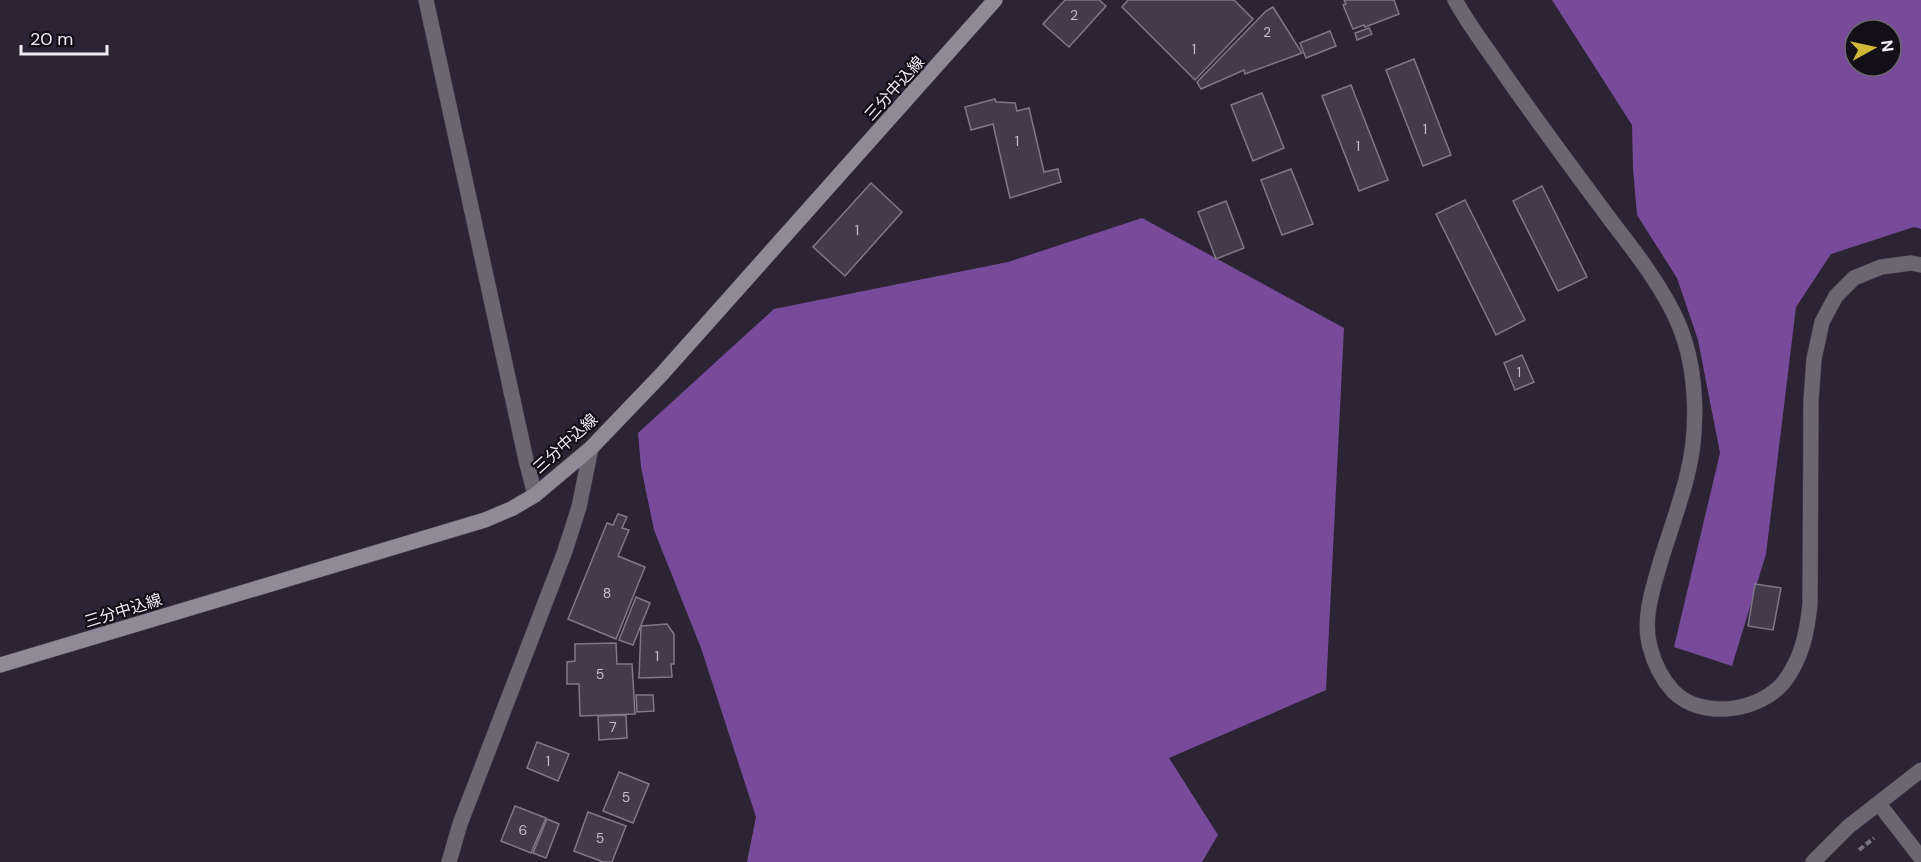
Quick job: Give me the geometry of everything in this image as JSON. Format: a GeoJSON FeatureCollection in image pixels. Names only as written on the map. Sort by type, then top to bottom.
{"type":"FeatureCollection","features":[{"type":"Feature","properties":{"kind":"main road","name":"三分中込線"},"geometry":{"type":"LineString","coordinates":[[0,665],[485,520],[535,495],[591,448],[661,375],[995,0]]}},
{"type":"Feature","properties":{"kind":"street"},"geometry":{"type":"LineString","coordinates":[[426,0],[535,495]]}},
{"type":"Feature","properties":{"kind":"street"},"geometry":{"type":"LineString","coordinates":[[1455,0],[1540,124],[1633,249],[1660,290],[1679,325],[1694,385],[1695,430],[1686,479],[1651,594],[1647,621],[1649,646],[1660,673],[1673,692],[1692,704],[1715,709],[1759,702],[1783,683],[1800,656],[1807,635],[1810,604],[1811,400],[1814,359],[1822,322],[1836,296],[1854,278],[1881,267],[1911,263],[1921,265]]}},
{"type":"Feature","properties":{"kind":"street"},"geometry":{"type":"LineString","coordinates":[[449,862],[460,824],[565,551],[579,507],[591,448]]}},
{"type":"Feature","properties":{"kind":"street"},"geometry":{"type":"LineString","coordinates":[[1813,862],[1848,828],[1921,770]]}},
{"type":"Feature","properties":{"kind":"street"},"geometry":{"type":"LineString","coordinates":[[1879,804],[1921,858]]}},
{"type":"Feature","properties":{"kind":"path"},"geometry":{"type":"LineString","coordinates":[[1852,857],[1893,822]]}},
{"type":"Feature","properties":{"kind":"shaded area"},"geometry":{"type":"Polygon","coordinates":[[[1552,0],[1921,0],[1921,229],[1914,227],[1831,254],[1796,307],[1766,554],[1732,666],[1674,647],[1720,453],[1698,340],[1677,278],[1637,215],[1632,125],[1552,0]]]}},
{"type":"Feature","properties":{"kind":"shaded area"},"geometry":{"type":"Polygon","coordinates":[[[1142,218],[1344,328],[1326,690],[1169,758],[1218,835],[1202,862],[747,862],[756,817],[701,648],[654,530],[641,467],[638,433],[774,309],[1008,262],[1142,218]]]}},
{"type":"Feature","properties":{"kind":"building"},"geometry":{"type":"Polygon","coordinates":[[[1065,0],[1099,0],[1106,6],[1069,47],[1043,24],[1065,0]]]}},
{"type":"Feature","properties":{"kind":"building"},"geometry":{"type":"Polygon","coordinates":[[[1128,0],[1234,0],[1253,19],[1195,80],[1122,7],[1128,0]]]}},
{"type":"Feature","properties":{"kind":"building"},"geometry":{"type":"Polygon","coordinates":[[[1344,0],[1394,0],[1399,14],[1365,27],[1364,25],[1353,29],[1343,5],[1346,4],[1344,0]]]}},
{"type":"Feature","properties":{"kind":"building"},"geometry":{"type":"Polygon","coordinates":[[[1273,7],[1302,53],[1245,74],[1244,70],[1201,89],[1197,82],[1266,11],[1273,7]]]}},
{"type":"Feature","properties":{"kind":"building"},"geometry":{"type":"Polygon","coordinates":[[[1369,28],[1372,34],[1357,40],[1355,33],[1369,28]]]}},
{"type":"Feature","properties":{"kind":"building"},"geometry":{"type":"Polygon","coordinates":[[[1330,31],[1336,46],[1306,58],[1300,43],[1330,31]]]}},
{"type":"Feature","properties":{"kind":"building"},"geometry":{"type":"Polygon","coordinates":[[[1414,59],[1451,155],[1423,166],[1386,70],[1414,59]]]}},
{"type":"Feature","properties":{"kind":"building"},"geometry":{"type":"Polygon","coordinates":[[[1351,85],[1388,180],[1359,191],[1322,96],[1351,85]]]}},
{"type":"Feature","properties":{"kind":"building"},"geometry":{"type":"Polygon","coordinates":[[[1262,93],[1284,148],[1253,161],[1231,105],[1262,93]]]}},
{"type":"Feature","properties":{"kind":"building"},"geometry":{"type":"Polygon","coordinates":[[[995,99],[996,102],[1015,103],[1017,111],[1029,108],[1044,172],[1058,169],[1061,182],[1010,198],[993,124],[971,130],[965,107],[995,99]]]}},
{"type":"Feature","properties":{"kind":"building"},"geometry":{"type":"Polygon","coordinates":[[[1291,169],[1313,224],[1282,235],[1261,180],[1291,169]]]}},
{"type":"Feature","properties":{"kind":"building"},"geometry":{"type":"Polygon","coordinates":[[[871,183],[902,212],[845,276],[813,247],[871,183]]]}},
{"type":"Feature","properties":{"kind":"building"},"geometry":{"type":"Polygon","coordinates":[[[1542,186],[1587,277],[1558,291],[1513,201],[1542,186]]]}},
{"type":"Feature","properties":{"kind":"building"},"geometry":{"type":"Polygon","coordinates":[[[1465,200],[1525,320],[1496,335],[1436,214],[1465,200]]]}},
{"type":"Feature","properties":{"kind":"building"},"geometry":{"type":"Polygon","coordinates":[[[1226,201],[1244,248],[1216,259],[1198,212],[1226,201]]]}},
{"type":"Feature","properties":{"kind":"building"},"geometry":{"type":"Polygon","coordinates":[[[1522,355],[1534,382],[1515,390],[1504,363],[1522,355]]]}},
{"type":"Feature","properties":{"kind":"building"},"geometry":{"type":"Polygon","coordinates":[[[618,514],[627,517],[622,528],[629,530],[618,556],[645,567],[616,639],[568,619],[607,523],[613,525],[618,514]]]}},
{"type":"Feature","properties":{"kind":"building"},"geometry":{"type":"Polygon","coordinates":[[[1755,584],[1781,588],[1773,630],[1748,626],[1755,584]]]}},
{"type":"Feature","properties":{"kind":"building"},"geometry":{"type":"Polygon","coordinates":[[[636,597],[650,603],[633,645],[619,640],[636,597]]]}},
{"type":"Feature","properties":{"kind":"building"},"geometry":{"type":"Polygon","coordinates":[[[667,624],[674,634],[672,677],[639,678],[641,626],[667,624]]]}},
{"type":"Feature","properties":{"kind":"building"},"geometry":{"type":"Polygon","coordinates":[[[616,643],[617,664],[632,664],[635,714],[580,716],[579,684],[567,684],[567,662],[575,661],[575,644],[616,643]]]}},
{"type":"Feature","properties":{"kind":"building"},"geometry":{"type":"Polygon","coordinates":[[[636,695],[653,695],[654,711],[637,712],[636,695]]]}},
{"type":"Feature","properties":{"kind":"building"},"geometry":{"type":"Polygon","coordinates":[[[626,715],[627,738],[599,740],[598,716],[626,715]]]}},
{"type":"Feature","properties":{"kind":"building"},"geometry":{"type":"Polygon","coordinates":[[[537,742],[569,754],[558,781],[527,768],[537,742]]]}},
{"type":"Feature","properties":{"kind":"building"},"geometry":{"type":"Polygon","coordinates":[[[619,772],[649,784],[633,823],[603,811],[619,772]]]}},
{"type":"Feature","properties":{"kind":"building"},"geometry":{"type":"Polygon","coordinates":[[[515,806],[546,818],[531,853],[501,841],[515,806]]]}},
{"type":"Feature","properties":{"kind":"building"},"geometry":{"type":"Polygon","coordinates":[[[588,812],[626,826],[612,862],[603,862],[574,851],[588,812]]]}},
{"type":"Feature","properties":{"kind":"building"},"geometry":{"type":"Polygon","coordinates":[[[547,819],[559,824],[546,858],[533,853],[547,819]]]}}]}
